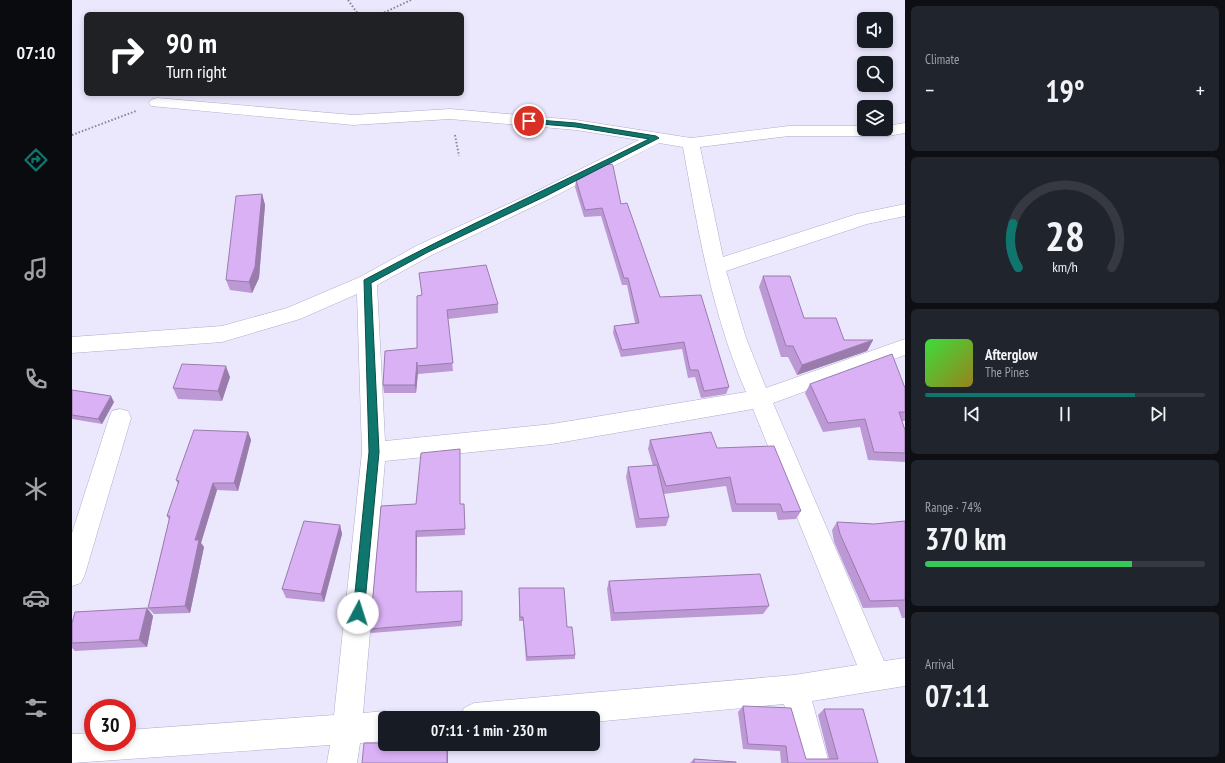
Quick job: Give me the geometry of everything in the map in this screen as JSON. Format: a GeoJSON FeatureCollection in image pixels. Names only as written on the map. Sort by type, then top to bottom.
{"type":"FeatureCollection","features":[{"type":"Feature","properties":{"kind":"street"},"geometry":{"type":"LineString","coordinates":[[158,103],[352,120],[450,114],[576,125],[691,143],[789,131],[888,131],[905,128]]}},
{"type":"Feature","properties":{"kind":"street"},"geometry":{"type":"LineString","coordinates":[[72,345],[222,334],[293,314],[367,282],[425,250],[543,195],[656,138]]}},
{"type":"Feature","properties":{"kind":"street"},"geometry":{"type":"LineString","coordinates":[[691,143],[716,267],[744,367],[760,399],[876,676]]}},
{"type":"Feature","properties":{"kind":"street"},"geometry":{"type":"LineString","coordinates":[[716,267],[864,218],[905,210]]}},
{"type":"Feature","properties":{"kind":"street"},"geometry":{"type":"LineString","coordinates":[[342,763],[347,730],[374,452],[367,282]]}},
{"type":"Feature","properties":{"kind":"street"},"geometry":{"type":"LineString","coordinates":[[374,452],[552,434],[760,399],[905,347]]}},
{"type":"Feature","properties":{"kind":"street"},"geometry":{"type":"LineString","coordinates":[[74,560],[120,418]]}},
{"type":"Feature","properties":{"kind":"street"},"geometry":{"type":"LineString","coordinates":[[551,711],[794,689],[905,672]]}},
{"type":"Feature","properties":{"kind":"street"},"geometry":{"type":"LineString","coordinates":[[794,689],[814,763]]}},
{"type":"Feature","properties":{"kind":"street"},"geometry":{"type":"LineString","coordinates":[[72,749],[378,727]]}},
{"type":"Feature","properties":{"kind":"path"},"geometry":{"type":"LineString","coordinates":[[348,0],[357,12]]}},
{"type":"Feature","properties":{"kind":"path"},"geometry":{"type":"LineString","coordinates":[[385,12],[411,0]]}},
{"type":"Feature","properties":{"kind":"path"},"geometry":{"type":"LineString","coordinates":[[72,135],[123,116]]}},
{"type":"Feature","properties":{"kind":"building"},"geometry":{"type":"Polygon","coordinates":[[[612,164],[621,204],[627,203],[660,297],[701,295],[729,387],[704,391],[698,370],[690,370],[684,342],[622,350],[614,326],[639,323],[628,278],[624,278],[602,208],[585,210],[576,180],[606,165],[612,164]]]}},
{"type":"Feature","properties":{"kind":"building"},"geometry":{"type":"Polygon","coordinates":[[[262,194],[255,267],[249,282],[226,280],[236,196],[262,194]]]}},
{"type":"Feature","properties":{"kind":"building"},"geometry":{"type":"Polygon","coordinates":[[[486,265],[498,304],[447,310],[453,363],[417,366],[417,362],[415,385],[383,385],[385,351],[417,348],[417,296],[422,295],[419,273],[486,265]]]}},
{"type":"Feature","properties":{"kind":"building"},"geometry":{"type":"Polygon","coordinates":[[[763,276],[790,276],[804,318],[836,318],[844,340],[873,340],[802,365],[793,346],[786,346],[763,276]]]}},
{"type":"Feature","properties":{"kind":"building"},"geometry":{"type":"Polygon","coordinates":[[[892,354],[905,388],[905,412],[899,412],[905,430],[905,453],[874,452],[865,419],[828,423],[810,384],[892,354]]]}},
{"type":"Feature","properties":{"kind":"building"},"geometry":{"type":"Polygon","coordinates":[[[182,364],[226,366],[218,391],[173,388],[182,364]]]}},
{"type":"Feature","properties":{"kind":"building"},"geometry":{"type":"Polygon","coordinates":[[[72,390],[111,396],[98,419],[72,415],[72,390]]]}},
{"type":"Feature","properties":{"kind":"building"},"geometry":{"type":"Polygon","coordinates":[[[194,430],[248,432],[234,483],[213,483],[195,540],[199,540],[185,606],[148,608],[170,516],[167,516],[179,481],[176,480],[194,430]]]}},
{"type":"Feature","properties":{"kind":"building"},"geometry":{"type":"Polygon","coordinates":[[[711,432],[717,448],[774,446],[801,511],[783,512],[780,504],[736,504],[730,477],[666,486],[650,440],[711,432]]]}},
{"type":"Feature","properties":{"kind":"building"},"geometry":{"type":"Polygon","coordinates":[[[460,449],[460,504],[464,504],[465,529],[416,531],[416,592],[462,591],[462,621],[370,629],[381,506],[416,504],[421,453],[460,449]]]}},
{"type":"Feature","properties":{"kind":"building"},"geometry":{"type":"Polygon","coordinates":[[[657,465],[669,517],[639,519],[628,467],[657,465]]]}},
{"type":"Feature","properties":{"kind":"building"},"geometry":{"type":"Polygon","coordinates":[[[304,521],[340,525],[321,594],[282,589],[304,521]]]}},
{"type":"Feature","properties":{"kind":"building"},"geometry":{"type":"Polygon","coordinates":[[[905,521],[905,600],[870,601],[840,534],[837,522],[874,524],[905,521]]]}},
{"type":"Feature","properties":{"kind":"building"},"geometry":{"type":"Polygon","coordinates":[[[760,574],[769,606],[614,613],[609,581],[760,574]]]}},
{"type":"Feature","properties":{"kind":"building"},"geometry":{"type":"Polygon","coordinates":[[[519,588],[564,588],[567,627],[572,627],[575,655],[527,657],[523,617],[520,617],[519,588]]]}},
{"type":"Feature","properties":{"kind":"building"},"geometry":{"type":"Polygon","coordinates":[[[147,608],[139,640],[72,643],[72,623],[75,612],[147,608]]]}},
{"type":"Feature","properties":{"kind":"building"},"geometry":{"type":"Polygon","coordinates":[[[743,706],[791,708],[806,759],[838,759],[824,709],[863,709],[878,763],[788,763],[786,746],[748,744],[743,706]]]}},
{"type":"Feature","properties":{"kind":"building"},"geometry":{"type":"Polygon","coordinates":[[[364,743],[378,743],[378,751],[447,751],[447,763],[362,763],[364,743]]]}},
{"type":"Feature","properties":{"kind":"building"},"geometry":{"type":"Polygon","coordinates":[[[694,759],[736,762],[736,763],[694,763],[694,759]]]}},
{"type":"Feature","properties":{"kind":"route"},"geometry":{"type":"LineString","coordinates":[[358,613],[374,452],[367,282],[425,250],[543,195],[656,138],[576,125],[529,121]]}}]}
